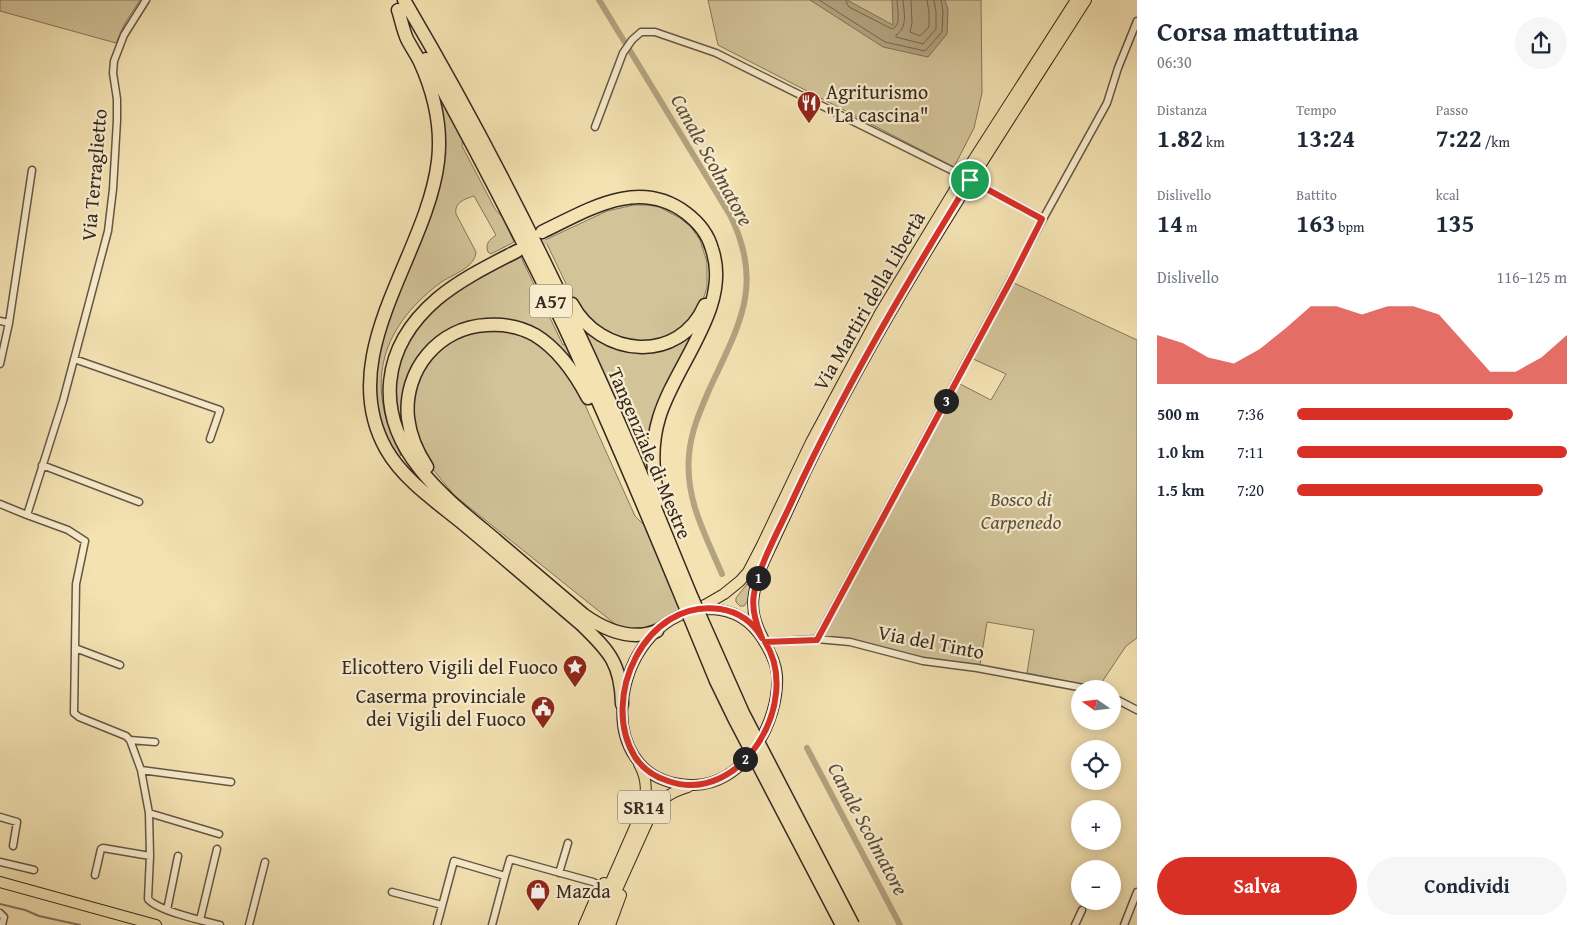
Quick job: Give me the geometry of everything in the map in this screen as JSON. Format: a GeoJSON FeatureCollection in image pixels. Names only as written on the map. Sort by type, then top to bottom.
{"type":"FeatureCollection","features":[{"type":"Feature","properties":{"kind":"highway","name":"Tangenziale di Mestre"},"geometry":{"type":"LineString","coordinates":[[398,3],[452,84],[541,239],[581,340],[632,454],[669,544],[716,681],[842,925]]}},
{"type":"Feature","properties":{"kind":"highway","name":"Tangenziale di Mestre"},"geometry":{"type":"LineString","coordinates":[[398,3],[500,198],[564,326],[689,603],[743,713],[854,925]]}},
{"type":"Feature","properties":{"kind":"highway","name":"A57"},"geometry":{"type":"LineString","coordinates":[[398,3],[407,38],[419,60],[433,96],[438,126],[438,161],[424,215],[388,305],[375,348],[370,378],[370,400],[376,424],[390,454],[414,482],[603,646],[618,671],[622,687],[622,704]]}},
{"type":"Feature","properties":{"kind":"highway","name":"A57"},"geometry":{"type":"LineString","coordinates":[[541,239],[589,210],[608,202],[631,196],[645,196],[660,199],[684,211],[701,227],[710,242],[717,270],[715,293],[703,327],[666,398],[655,435],[654,480],[669,544]]}},
{"type":"Feature","properties":{"kind":"highway","name":"A57"},"geometry":{"type":"LineString","coordinates":[[644,203],[666,208],[686,221],[702,241],[710,264],[710,282],[702,311],[690,327],[673,340],[644,347],[613,342],[592,330],[579,317],[549,259],[541,239],[591,215],[624,204],[644,203]]}},
{"type":"Feature","properties":{"kind":"highway","name":"A57"},"geometry":{"type":"LineString","coordinates":[[460,522],[429,490],[405,459],[396,443],[383,400],[382,382],[384,370],[398,334],[428,298],[459,275],[516,248],[462,280],[431,304],[404,336],[397,350],[391,370],[389,386],[390,404],[394,420],[402,440],[420,470],[457,507],[592,620],[628,635],[642,635],[656,630]]}},
{"type":"Feature","properties":{"kind":"highway","name":"A57"},"geometry":{"type":"LineString","coordinates":[[457,507],[432,474],[416,446],[408,418],[409,394],[419,366],[437,344],[460,330],[481,326],[506,326],[521,330],[535,336],[553,350],[581,385],[621,468],[637,490]]}},
{"type":"Feature","properties":{"kind":"main road","name":"Via Martiri della Libertà"},"geometry":{"type":"LineString","coordinates":[[764,640],[755,617],[753,601],[758,577],[818,446],[863,360],[967,178],[1076,0]]}},
{"type":"Feature","properties":{"kind":"main road","name":"Via Martiri della Libertà"},"geometry":{"type":"LineString","coordinates":[[689,603],[704,605],[728,592],[748,572],[810,442],[907,267],[1086,0]]}},
{"type":"Feature","properties":{"kind":"main road","name":"SR14"},"geometry":{"type":"LineString","coordinates":[[601,925],[651,814],[661,801],[674,792],[693,785],[716,780],[736,768],[751,753],[767,728],[775,702],[777,676],[773,657],[764,640],[750,622],[734,612],[689,603],[656,630],[633,663],[626,681],[622,704],[622,720],[626,739],[644,775],[646,792],[642,811],[625,850],[606,885]]}},
{"type":"Feature","properties":{"kind":"main road","name":"SR14"},"geometry":{"type":"LineString","coordinates":[[638,761],[660,778],[677,784],[693,785]]}},
{"type":"Feature","properties":{"kind":"main road","name":"SR14"},"geometry":{"type":"LineString","coordinates":[[610,925],[633,865],[638,842]]}},
{"type":"Feature","properties":{"kind":"main road"},"geometry":{"type":"LineString","coordinates":[[0,882],[156,925]]}},
{"type":"Feature","properties":{"kind":"main road"},"geometry":{"type":"LineString","coordinates":[[584,925],[606,885]]}},
{"type":"Feature","properties":{"kind":"main road"},"geometry":{"type":"LineString","coordinates":[[592,925],[606,885]]}},
{"type":"Feature","properties":{"kind":"street","name":"Via Terraglietto"},"geometry":{"type":"LineString","coordinates":[[26,515],[74,359],[108,232],[113,189],[117,120],[117,99],[113,73],[114,60],[124,35],[146,0]]}},
{"type":"Feature","properties":{"kind":"street"},"geometry":{"type":"LineString","coordinates":[[817,640],[1042,219],[1107,103],[1118,68],[1137,22]]}},
{"type":"Feature","properties":{"kind":"street"},"geometry":{"type":"LineString","coordinates":[[595,127],[623,53],[632,40],[641,32],[655,32],[716,53],[783,85],[908,150],[967,178],[1042,219]]}},
{"type":"Feature","properties":{"kind":"street"},"geometry":{"type":"LineString","coordinates":[[0,364],[32,170]]}},
{"type":"Feature","properties":{"kind":"street"},"geometry":{"type":"LineString","coordinates":[[0,321],[8,323]]}},
{"type":"Feature","properties":{"kind":"street"},"geometry":{"type":"LineString","coordinates":[[74,359],[220,410],[210,439]]}},
{"type":"Feature","properties":{"kind":"street"},"geometry":{"type":"LineString","coordinates":[[42,465],[138,502]]}},
{"type":"Feature","properties":{"kind":"street"},"geometry":{"type":"LineString","coordinates":[[0,504],[68,530],[85,541],[76,584],[74,713],[79,717],[126,736],[130,740],[141,770],[149,813],[148,899],[151,904],[220,925]]}},
{"type":"Feature","properties":{"kind":"street","name":"Via del Tinto"},"geometry":{"type":"LineString","coordinates":[[764,640],[850,642],[923,661],[977,668],[1071,686]]}},
{"type":"Feature","properties":{"kind":"street"},"geometry":{"type":"LineString","coordinates":[[75,648],[120,665]]}},
{"type":"Feature","properties":{"kind":"street"},"geometry":{"type":"LineString","coordinates":[[1121,702],[1137,710]]}},
{"type":"Feature","properties":{"kind":"street"},"geometry":{"type":"LineString","coordinates":[[130,740],[155,742]]}},
{"type":"Feature","properties":{"kind":"street"},"geometry":{"type":"LineString","coordinates":[[141,770],[231,782]]}},
{"type":"Feature","properties":{"kind":"street"},"geometry":{"type":"LineString","coordinates":[[149,813],[219,834]]}},
{"type":"Feature","properties":{"kind":"street"},"geometry":{"type":"LineString","coordinates":[[0,817],[18,822],[13,846]]}},
{"type":"Feature","properties":{"kind":"street"},"geometry":{"type":"LineString","coordinates":[[559,873],[568,843]]}},
{"type":"Feature","properties":{"kind":"street"},"geometry":{"type":"LineString","coordinates":[[95,875],[103,848],[150,856]]}},
{"type":"Feature","properties":{"kind":"street"},"geometry":{"type":"LineString","coordinates":[[200,920],[217,849]]}},
{"type":"Feature","properties":{"kind":"street"},"geometry":{"type":"LineString","coordinates":[[167,910],[178,856]]}},
{"type":"Feature","properties":{"kind":"street"},"geometry":{"type":"LineString","coordinates":[[492,925],[510,859],[606,885]]}},
{"type":"Feature","properties":{"kind":"street"},"geometry":{"type":"LineString","coordinates":[[436,925],[454,861],[505,876]]}},
{"type":"Feature","properties":{"kind":"street"},"geometry":{"type":"LineString","coordinates":[[0,862],[34,870]]}},
{"type":"Feature","properties":{"kind":"street"},"geometry":{"type":"LineString","coordinates":[[249,925],[265,862]]}},
{"type":"Feature","properties":{"kind":"street"},"geometry":{"type":"LineString","coordinates":[[392,892],[442,905]]}},
{"type":"Feature","properties":{"kind":"street"},"geometry":{"type":"LineString","coordinates":[[1124,925],[1137,892]]}},
{"type":"Feature","properties":{"kind":"street"},"geometry":{"type":"LineString","coordinates":[[1076,925],[1082,910]]}},
{"type":"Feature","properties":{"kind":"street"},"geometry":{"type":"LineString","coordinates":[[0,913],[4,917],[2,925]]}},
{"type":"Feature","properties":{"kind":"green space"},"geometry":{"type":"Polygon","coordinates":[[[0,0],[140,0],[125,23],[116,43],[0,11],[0,0]]]}},
{"type":"Feature","properties":{"kind":"green space"},"geometry":{"type":"Polygon","coordinates":[[[708,0],[981,0],[982,93],[974,128],[954,167],[718,45],[708,0]]]}},
{"type":"Feature","properties":{"kind":"green space"},"geometry":{"type":"Polygon","coordinates":[[[439,94],[463,136],[462,146],[495,209],[503,218],[514,242],[491,254],[488,252],[488,242],[496,235],[474,196],[458,204],[456,214],[476,252],[475,258],[462,271],[440,283],[419,301],[403,320],[391,340],[384,361],[381,383],[383,406],[390,430],[401,455],[398,458],[378,422],[375,358],[434,188],[436,96],[439,94]]]}},
{"type":"Feature","properties":{"kind":"green space"},"geometry":{"type":"Polygon","coordinates":[[[634,198],[646,199],[623,201],[585,214],[612,202],[634,198]]]}},
{"type":"Feature","properties":{"kind":"green space"},"geometry":{"type":"Polygon","coordinates":[[[661,202],[669,205],[677,209],[691,219],[698,226],[707,241],[697,226],[679,211],[661,202]]]}},
{"type":"Feature","properties":{"kind":"green space"},"geometry":{"type":"Polygon","coordinates":[[[634,205],[659,207],[680,218],[691,227],[700,240],[707,262],[707,287],[702,303],[683,328],[655,342],[619,340],[580,313],[545,240],[607,211],[634,205]]]}},
{"type":"Feature","properties":{"kind":"green space"},"geometry":{"type":"Polygon","coordinates":[[[519,253],[563,345],[566,344],[575,364],[572,366],[541,337],[474,322],[412,372],[412,442],[399,421],[393,377],[400,351],[435,304],[519,253]]]}},
{"type":"Feature","properties":{"kind":"green space"},"geometry":{"type":"Polygon","coordinates":[[[714,266],[712,296],[704,320],[656,419],[652,444],[651,480],[582,330],[586,327],[609,342],[634,349],[653,348],[675,340],[693,326],[706,308],[712,288],[714,266]]]}},
{"type":"Feature","properties":{"kind":"green space","name":"Bosco di Carpenedo"},"geometry":{"type":"Polygon","coordinates":[[[1012,281],[1137,340],[1137,638],[1126,646],[1103,680],[1071,680],[1071,682],[1027,673],[1034,630],[987,622],[980,665],[924,658],[850,640],[821,637],[958,383],[991,400],[1006,374],[971,358],[1012,281]]]}},
{"type":"Feature","properties":{"kind":"green space"},"geometry":{"type":"Polygon","coordinates":[[[487,326],[531,336],[573,378],[635,516],[644,525],[680,609],[642,629],[634,630],[615,624],[454,495],[431,467],[415,437],[413,385],[440,344],[487,326]]]}},
{"type":"Feature","properties":{"kind":"green space"},"geometry":{"type":"Polygon","coordinates":[[[747,584],[750,586],[747,602],[744,606],[740,606],[736,602],[736,598],[747,584]]]}},
{"type":"Feature","properties":{"kind":"water"},"geometry":{"type":"Polygon","coordinates":[[[810,0],[847,0],[893,25],[892,0],[945,0],[948,10],[947,34],[928,57],[883,47],[810,0]]]}},
{"type":"Feature","properties":{"kind":"waterway","name":"Canale Scolmatore"},"geometry":{"type":"LineString","coordinates":[[599,0],[730,215],[740,240],[746,263],[747,284],[738,325],[699,413],[689,455],[690,487],[693,501],[722,574]]}},
{"type":"Feature","properties":{"kind":"waterway","name":"Canale Scolmatore"},"geometry":{"type":"LineString","coordinates":[[807,748],[900,925]]}},
{"type":"Feature","properties":{"kind":"waterway"},"geometry":{"type":"LineString","coordinates":[[0,904],[25,910],[39,916],[80,925]]}},
{"type":"Feature","properties":{"kind":"tunnel"},"geometry":{"type":"LineString","coordinates":[[526,247],[545,238]]}},
{"type":"Feature","properties":{"kind":"place","name":"Agriturismo \"La cascina\""},"geometry":{"type":"Point","coordinates":[809,124]}},
{"type":"Feature","properties":{"kind":"place","name":"Elicottero Vigili del Fuoco"},"geometry":{"type":"Point","coordinates":[575,688]}},
{"type":"Feature","properties":{"kind":"place","name":"Caserma provinciale dei Vigili del Fuoco"},"geometry":{"type":"Point","coordinates":[543,729]}},
{"type":"Feature","properties":{"kind":"place","name":"Mazda"},"geometry":{"type":"Point","coordinates":[538,912]}},
{"type":"Feature","properties":{"kind":"route"},"geometry":{"type":"LineString","coordinates":[[970,180],[1042,219],[1012,278],[817,640],[765,642],[773,657],[776,668],[777,690],[772,714],[761,740],[736,768],[716,780],[699,785],[677,784],[656,776],[638,761],[624,733],[622,704],[626,681],[636,656],[649,638],[672,618],[687,611],[704,608],[734,612],[742,616],[760,633],[762,638],[755,617],[753,601],[758,577],[770,549],[818,446],[863,360],[914,271],[970,180]]}}]}
